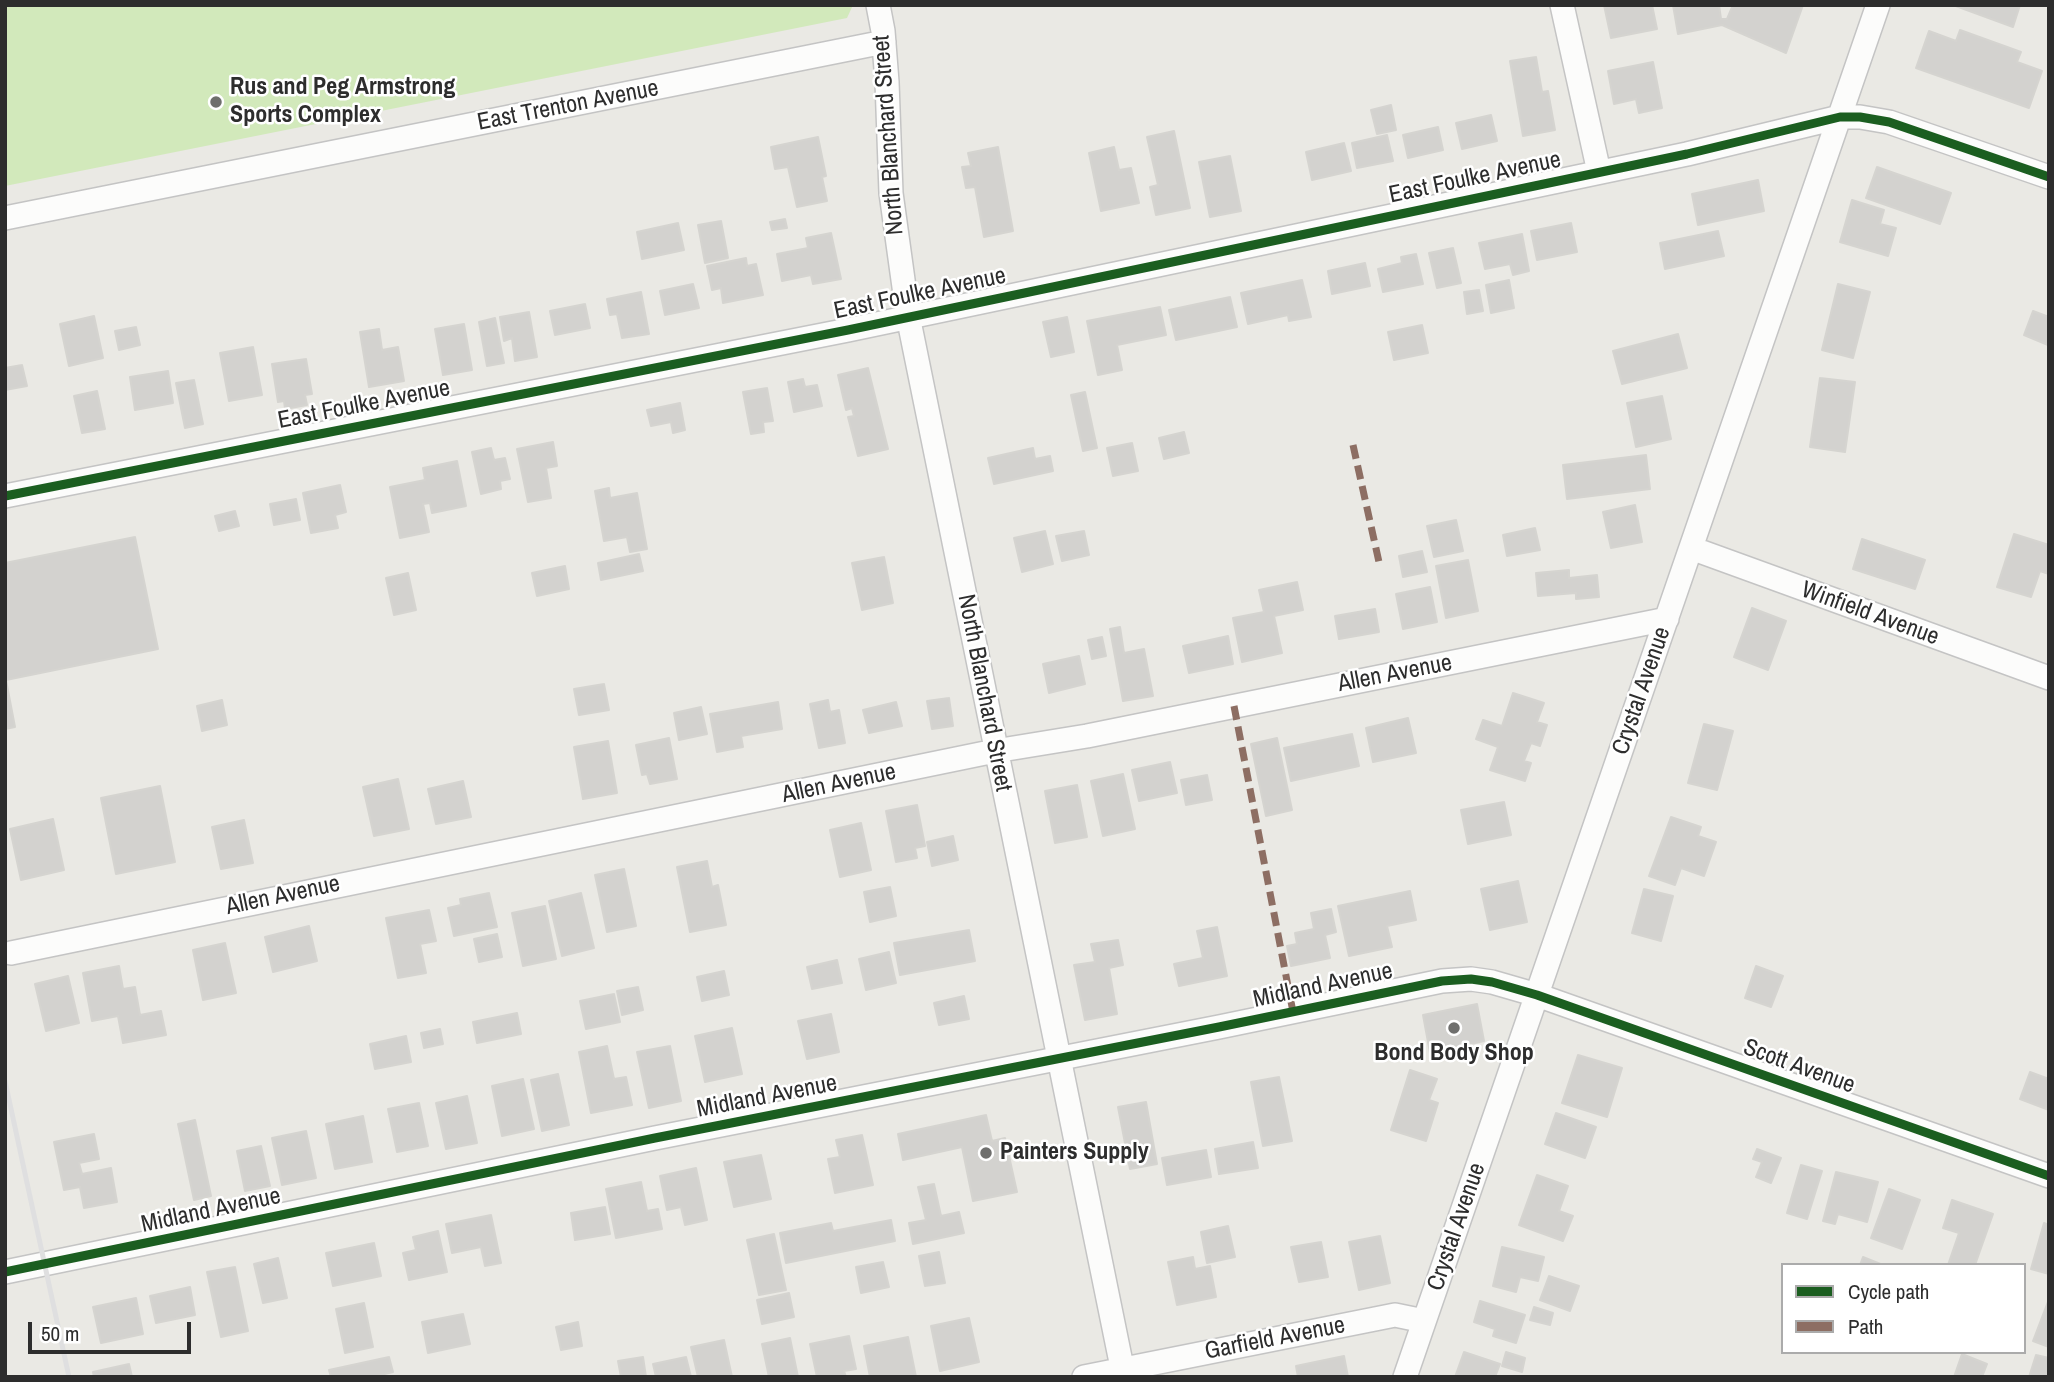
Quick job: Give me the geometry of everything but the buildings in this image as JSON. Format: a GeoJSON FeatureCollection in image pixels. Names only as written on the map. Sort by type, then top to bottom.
{"type":"FeatureCollection","features":[{"type":"Feature","properties":{"kind":"street","name":"North Blanchard Street"},"geometry":{"type":"LineString","coordinates":[[878,5],[887,82],[891,193],[908,316],[1123,1373]]}},
{"type":"Feature","properties":{"kind":"street"},"geometry":{"type":"LineString","coordinates":[[1562,5],[1599,172]]}},
{"type":"Feature","properties":{"kind":"street","name":"Crystal Avenue"},"geometry":{"type":"LineString","coordinates":[[1405,1377],[1878,5]]}},
{"type":"Feature","properties":{"kind":"street","name":"East Trenton Avenue"},"geometry":{"type":"LineString","coordinates":[[5,218],[884,42]]}},
{"type":"Feature","properties":{"kind":"street","name":"East Foulke Avenue"},"geometry":{"type":"LineString","coordinates":[[5,496],[848,330],[1687,154],[1840,117],[1889,122],[2049,177]]}},
{"type":"Feature","properties":{"kind":"street","name":"Winfield Avenue"},"geometry":{"type":"LineString","coordinates":[[1691,548],[2049,678]]}},
{"type":"Feature","properties":{"kind":"street","name":"Allen Avenue"},"geometry":{"type":"LineString","coordinates":[[11,953],[995,751],[1087,736],[1667,619]]}},
{"type":"Feature","properties":{"kind":"street","name":"Midland Avenue"},"geometry":{"type":"LineString","coordinates":[[5,1272],[416,1186],[1441,981],[1471,979],[1492,982],[1537,995]]}},
{"type":"Feature","properties":{"kind":"street","name":"Scott Avenue"},"geometry":{"type":"LineString","coordinates":[[1537,995],[2049,1176]]}},
{"type":"Feature","properties":{"kind":"street","name":"Garfield Avenue"},"geometry":{"type":"LineString","coordinates":[[1084,1377],[1123,1373],[1395,1315],[1424,1321]]}},
{"type":"Feature","properties":{"kind":"green space","name":"Rus and Peg Armstrong Sports Complex"},"geometry":{"type":"Polygon","coordinates":[[[5,5],[853,5],[847,18],[5,186],[5,5]]]}},
{"type":"Feature","properties":{"kind":"railway"},"geometry":{"type":"LineString","coordinates":[[5,1081],[69,1377]]}},
{"type":"Feature","properties":{"kind":"marked path"},"geometry":{"type":"LineString","coordinates":[[1353,445],[1379,562]]}},
{"type":"Feature","properties":{"kind":"marked path"},"geometry":{"type":"LineString","coordinates":[[1234,706],[1293,1012]]}},
{"type":"Feature","properties":{"kind":"cycle path"},"geometry":{"type":"LineString","coordinates":[[5,496],[848,330],[1687,154],[1840,117],[1889,122],[2049,177]]}},
{"type":"Feature","properties":{"kind":"cycle path"},"geometry":{"type":"LineString","coordinates":[[5,1272],[655,1138],[1442,981],[1471,979],[1537,995],[2049,1176]]}},
{"type":"Feature","properties":{"kind":"place","name":"Rus and Peg Armstrong Sports Complex"},"geometry":{"type":"Point","coordinates":[216,102]}},
{"type":"Feature","properties":{"kind":"place","name":"Bond Body Shop"},"geometry":{"type":"Point","coordinates":[1454,1028]}},
{"type":"Feature","properties":{"kind":"place","name":"Painters Supply"},"geometry":{"type":"Point","coordinates":[986,1153]}}]}
